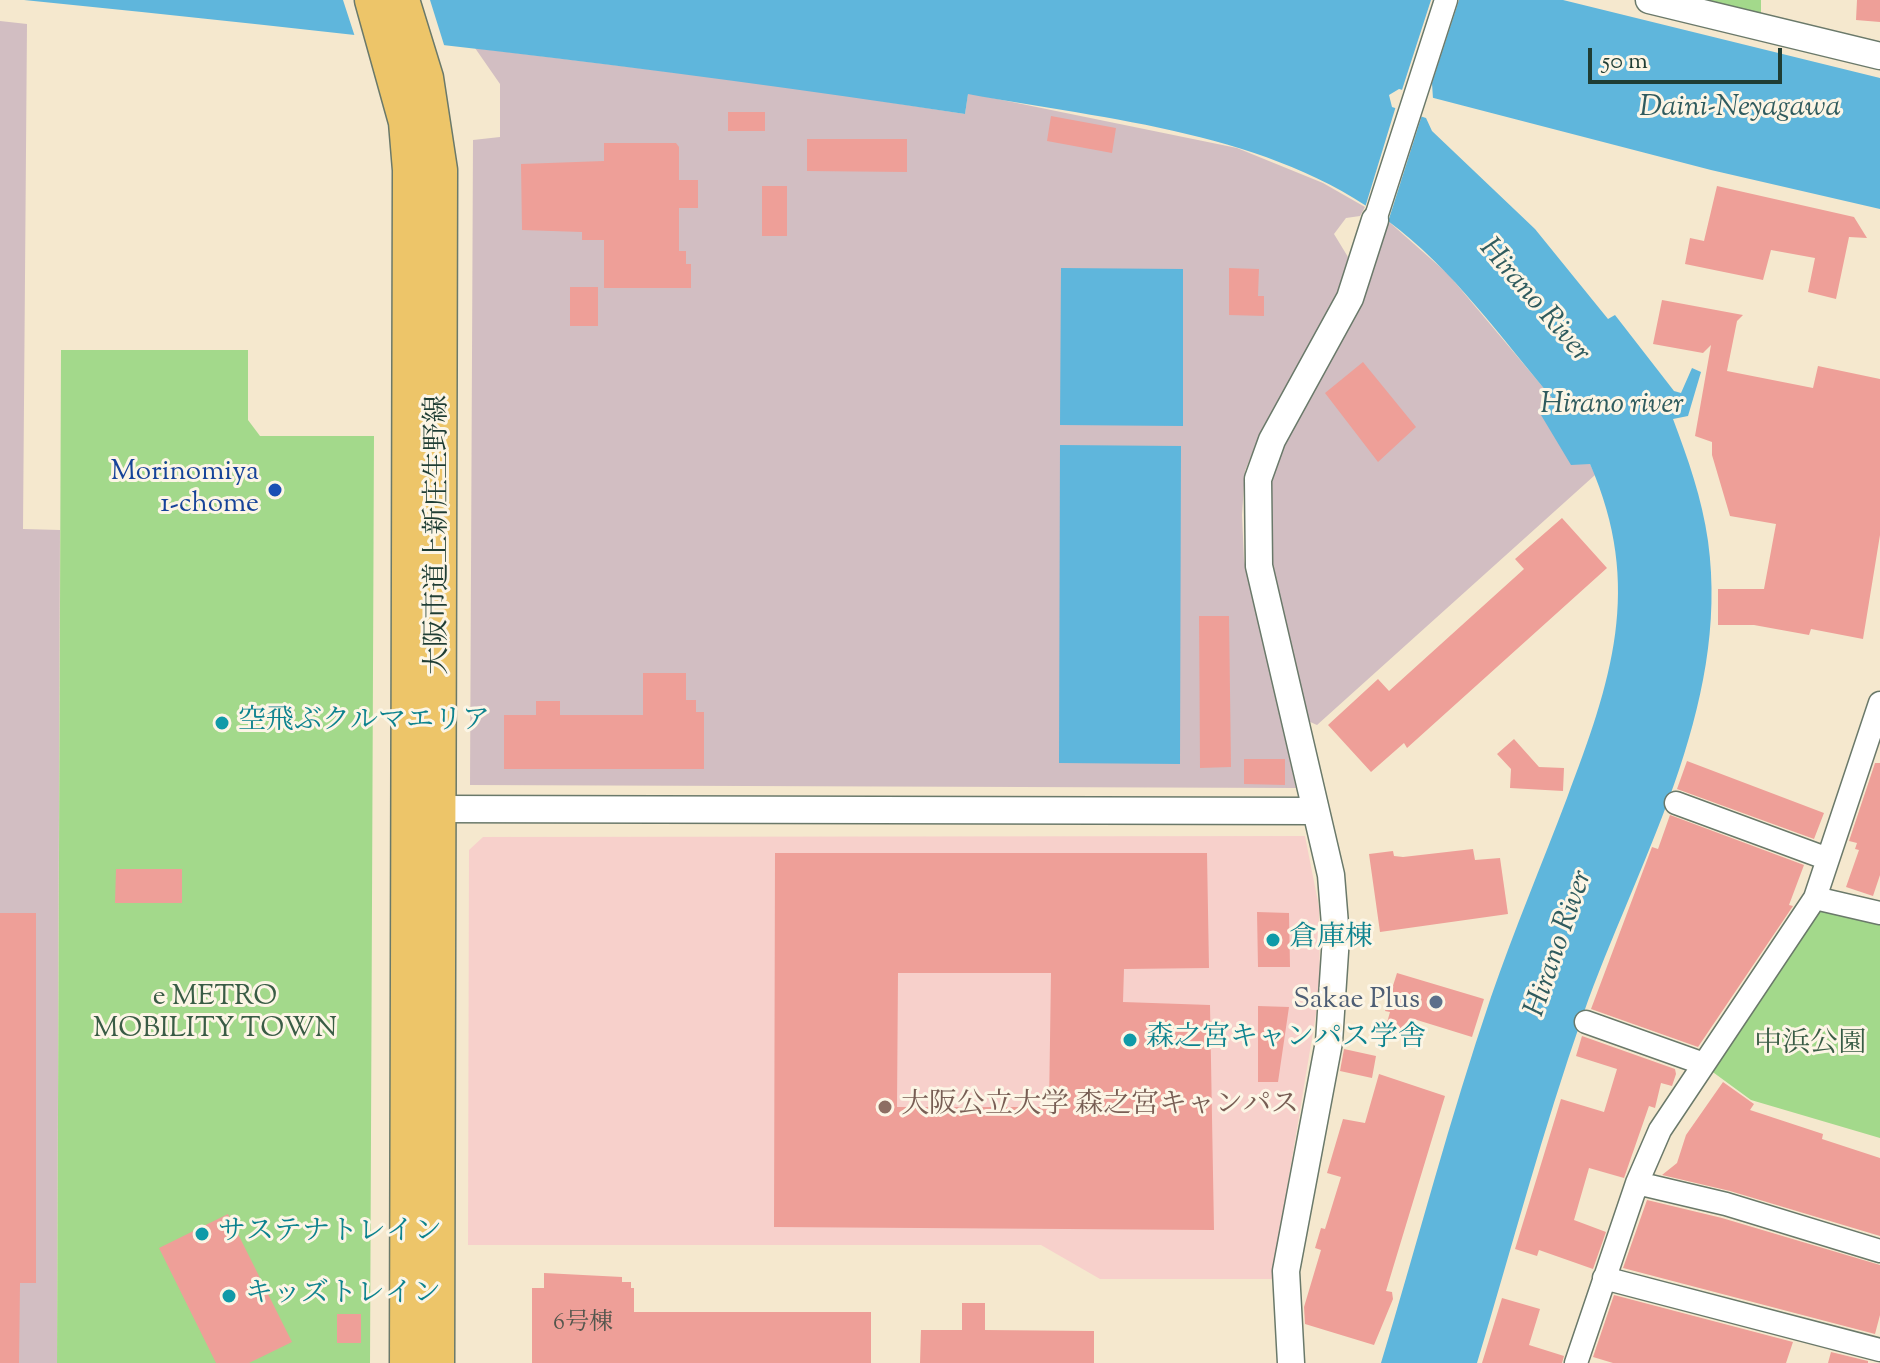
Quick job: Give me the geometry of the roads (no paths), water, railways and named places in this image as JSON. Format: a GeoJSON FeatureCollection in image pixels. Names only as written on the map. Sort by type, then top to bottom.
{"type":"FeatureCollection","features":[{"type":"Feature","properties":{"kind":"main road","name":"大阪市道上新庄生野線"},"geometry":{"type":"LineString","coordinates":[[372,0],[406,122],[425,170]]}},
{"type":"Feature","properties":{"kind":"main road","name":"大阪市道上新庄生野線"},"geometry":{"type":"LineString","coordinates":[[402,0],[426,78],[425,459],[407,1363]]}},
{"type":"Feature","properties":{"kind":"main road","name":"大阪市道上新庄生野線"},"geometry":{"type":"LineString","coordinates":[[425,459],[438,809],[437,1363]]}},
{"type":"Feature","properties":{"kind":"street"},"geometry":{"type":"LineString","coordinates":[[1291,1363],[1286,1271],[1329,1042],[1336,949],[1331,875],[1259,566],[1258,479],[1272,440],[1350,298],[1446,0]]}},
{"type":"Feature","properties":{"kind":"street"},"geometry":{"type":"LineString","coordinates":[[1649,0],[1880,56]]}},
{"type":"Feature","properties":{"kind":"street"},"geometry":{"type":"LineString","coordinates":[[1579,1362],[1637,1183],[1660,1130],[1815,898],[1872,752],[1880,703]]}},
{"type":"Feature","properties":{"kind":"street"},"geometry":{"type":"LineString","coordinates":[[1676,803],[1828,859]]}},
{"type":"Feature","properties":{"kind":"street"},"geometry":{"type":"LineString","coordinates":[[438,809],[1316,811]]}},
{"type":"Feature","properties":{"kind":"street"},"geometry":{"type":"LineString","coordinates":[[1815,898],[1880,913]]}},
{"type":"Feature","properties":{"kind":"street"},"geometry":{"type":"LineString","coordinates":[[1586,1022],[1704,1064]]}},
{"type":"Feature","properties":{"kind":"street"},"geometry":{"type":"LineString","coordinates":[[1637,1183],[1726,1204],[1880,1251]]}},
{"type":"Feature","properties":{"kind":"street"},"geometry":{"type":"LineString","coordinates":[[1604,1278],[1880,1350]]}},
{"type":"Feature","properties":{"kind":"water"},"geometry":{"type":"Polygon","coordinates":[[[24,0],[1563,0],[1880,78],[1880,209],[1711,170],[1399,89],[1389,95],[1392,107],[1426,118],[1432,131],[1535,229],[1608,319],[1615,315],[1674,391],[1681,393],[1692,368],[1701,372],[1688,416],[1673,419],[1698,494],[1708,541],[1711,603],[1706,664],[1693,724],[1674,784],[1568,1058],[1477,1363],[1381,1363],[1476,1042],[1597,714],[1615,634],[1618,593],[1615,552],[1606,509],[1590,464],[1571,465],[1538,410],[1553,399],[1434,260],[1388,221],[1342,191],[1292,167],[1187,134],[1132,122],[968,94],[965,114],[730,80],[495,51],[24,0]]]}},
{"type":"Feature","properties":{"kind":"water"},"geometry":{"type":"Polygon","coordinates":[[[1061,268],[1183,269],[1183,426],[1060,425],[1061,268]]]}},
{"type":"Feature","properties":{"kind":"water"},"geometry":{"type":"Polygon","coordinates":[[[1060,445],[1181,446],[1180,764],[1059,763],[1060,445]]]}},
{"type":"Feature","properties":{"kind":"place","name":"Morinomiya 1-chome"},"geometry":{"type":"Point","coordinates":[275,490]}},
{"type":"Feature","properties":{"kind":"place","name":"空飛ぶクルマエリア"},"geometry":{"type":"Point","coordinates":[222,723]}},
{"type":"Feature","properties":{"kind":"place","name":"倉庫棟"},"geometry":{"type":"Point","coordinates":[1273,940]}},
{"type":"Feature","properties":{"kind":"place","name":"Sakae Plus"},"geometry":{"type":"Point","coordinates":[1436,1002]}},
{"type":"Feature","properties":{"kind":"place","name":"森之宮キャンパス学舎"},"geometry":{"type":"Point","coordinates":[1130,1040]}},
{"type":"Feature","properties":{"kind":"place","name":"大阪公立大学 森之宮キャンパス"},"geometry":{"type":"Point","coordinates":[885,1107]}},
{"type":"Feature","properties":{"kind":"place","name":"サステナトレイン"},"geometry":{"type":"Point","coordinates":[202,1234]}},
{"type":"Feature","properties":{"kind":"place","name":"キッズトレイン"},"geometry":{"type":"Point","coordinates":[229,1296]}},
{"type":"Feature","properties":{"kind":"water label","name":"Daini-Neyagawa"},"geometry":{"type":"Point","coordinates":[1740,110]}},
{"type":"Feature","properties":{"kind":"water label","name":"Hirano River"},"geometry":{"type":"Point","coordinates":[1533,302]}},
{"type":"Feature","properties":{"kind":"water label","name":"Hirano river"},"geometry":{"type":"Point","coordinates":[1612,407]}},
{"type":"Feature","properties":{"kind":"water label","name":"Hirano River"},"geometry":{"type":"Point","coordinates":[1561,944]}},
{"type":"Feature","properties":{"kind":"park label","name":"e METRO MOBILITY TOWN"},"geometry":{"type":"Point","coordinates":[215,1015]}},
{"type":"Feature","properties":{"kind":"park label","name":"中浜公園"},"geometry":{"type":"Point","coordinates":[1810,1046]}}]}
